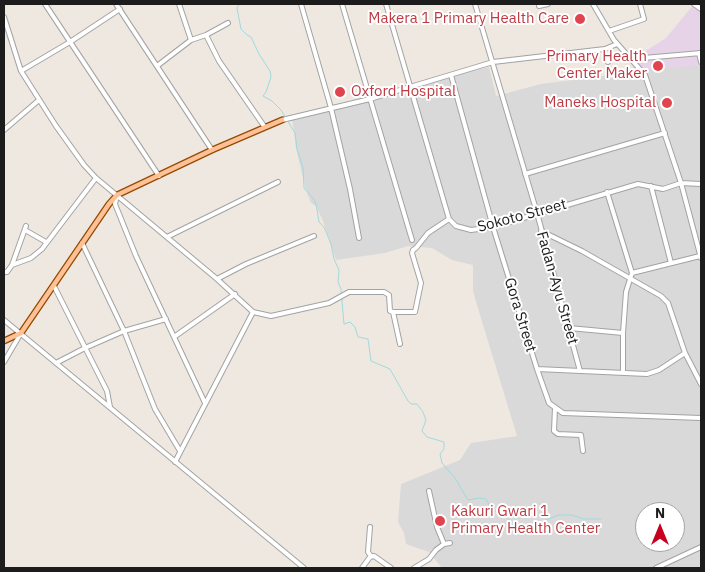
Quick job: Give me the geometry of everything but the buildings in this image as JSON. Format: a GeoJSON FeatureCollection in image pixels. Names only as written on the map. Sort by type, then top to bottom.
{"type":"FeatureCollection","features":[{"type":"Feature","properties":{"kind":"main road"},"geometry":{"type":"LineString","coordinates":[[4,341],[21,333],[82,242],[117,195],[264,126],[282,120]]}},
{"type":"Feature","properties":{"kind":"street"},"geometry":{"type":"LineString","coordinates":[[45,4],[159,176]]}},
{"type":"Feature","properties":{"kind":"street"},"geometry":{"type":"LineString","coordinates":[[116,4],[212,150]]}},
{"type":"Feature","properties":{"kind":"street"},"geometry":{"type":"LineString","coordinates":[[179,4],[191,40]]}},
{"type":"Feature","properties":{"kind":"street"},"geometry":{"type":"LineString","coordinates":[[301,4],[331,108],[350,189],[359,238]]}},
{"type":"Feature","properties":{"kind":"street"},"geometry":{"type":"LineString","coordinates":[[342,4],[412,240]]}},
{"type":"Feature","properties":{"kind":"street"},"geometry":{"type":"LineString","coordinates":[[386,4],[449,220],[428,233],[413,250],[421,283],[414,312],[393,312]]}},
{"type":"Feature","properties":{"kind":"street","name":"Fadan-Ayu Street"},"geometry":{"type":"LineString","coordinates":[[475,4],[580,371]]}},
{"type":"Feature","properties":{"kind":"street"},"geometry":{"type":"LineString","coordinates":[[539,6],[548,4]]}},
{"type":"Feature","properties":{"kind":"street"},"geometry":{"type":"LineString","coordinates":[[594,4],[617,44],[645,75],[681,183],[701,257],[632,273],[626,292],[623,372]]}},
{"type":"Feature","properties":{"kind":"street"},"geometry":{"type":"LineString","coordinates":[[609,31],[644,19],[640,4]]}},
{"type":"Feature","properties":{"kind":"street"},"geometry":{"type":"LineString","coordinates":[[694,4],[701,9]]}},
{"type":"Feature","properties":{"kind":"street"},"geometry":{"type":"LineString","coordinates":[[21,70],[70,42],[120,9]]}},
{"type":"Feature","properties":{"kind":"street"},"geometry":{"type":"LineString","coordinates":[[4,17],[21,70],[39,100],[84,165],[96,178],[254,312],[271,316],[329,303],[354,291],[387,292],[390,298],[390,311],[393,312],[400,344]]}},
{"type":"Feature","properties":{"kind":"street"},"geometry":{"type":"LineString","coordinates":[[157,66],[191,40],[206,36],[228,23]]}},
{"type":"Feature","properties":{"kind":"street"},"geometry":{"type":"LineString","coordinates":[[206,36],[219,60],[264,126]]}},
{"type":"Feature","properties":{"kind":"street"},"geometry":{"type":"LineString","coordinates":[[282,120],[370,99],[493,62],[606,49],[617,44]]}},
{"type":"Feature","properties":{"kind":"street"},"geometry":{"type":"LineString","coordinates":[[606,49],[608,62]]}},
{"type":"Feature","properties":{"kind":"street"},"geometry":{"type":"LineString","coordinates":[[632,59],[700,53],[701,62]]}},
{"type":"Feature","properties":{"kind":"street","name":"Gora Street"},"geometry":{"type":"LineString","coordinates":[[451,76],[493,227],[536,369],[549,403],[555,408]]}},
{"type":"Feature","properties":{"kind":"street"},"geometry":{"type":"LineString","coordinates":[[4,130],[39,100]]}},
{"type":"Feature","properties":{"kind":"street"},"geometry":{"type":"LineString","coordinates":[[525,174],[665,133]]}},
{"type":"Feature","properties":{"kind":"street"},"geometry":{"type":"LineString","coordinates":[[12,265],[31,258],[42,249],[96,178]]}},
{"type":"Feature","properties":{"kind":"street"},"geometry":{"type":"LineString","coordinates":[[167,237],[278,182]]}},
{"type":"Feature","properties":{"kind":"street","name":"Sokoto Street"},"geometry":{"type":"LineString","coordinates":[[449,220],[456,226],[471,230],[493,227],[638,184],[663,189],[681,183],[701,184]]}},
{"type":"Feature","properties":{"kind":"street"},"geometry":{"type":"LineString","coordinates":[[651,186],[670,264]]}},
{"type":"Feature","properties":{"kind":"street"},"geometry":{"type":"LineString","coordinates":[[607,192],[632,273]]}},
{"type":"Feature","properties":{"kind":"street"},"geometry":{"type":"LineString","coordinates":[[117,195],[115,204],[136,256],[205,403]]}},
{"type":"Feature","properties":{"kind":"street"},"geometry":{"type":"LineString","coordinates":[[4,272],[12,265],[26,228],[46,242]]}},
{"type":"Feature","properties":{"kind":"street"},"geometry":{"type":"LineString","coordinates":[[541,231],[582,251],[661,296],[668,303],[685,353],[701,384]]}},
{"type":"Feature","properties":{"kind":"street"},"geometry":{"type":"LineString","coordinates":[[217,279],[246,264],[314,236]]}},
{"type":"Feature","properties":{"kind":"street"},"geometry":{"type":"LineString","coordinates":[[82,242],[124,331],[155,409],[180,451]]}},
{"type":"Feature","properties":{"kind":"street"},"geometry":{"type":"LineString","coordinates":[[54,286],[107,391],[110,407]]}},
{"type":"Feature","properties":{"kind":"street"},"geometry":{"type":"LineString","coordinates":[[174,337],[235,294]]}},
{"type":"Feature","properties":{"kind":"street"},"geometry":{"type":"LineString","coordinates":[[174,462],[254,312]]}},
{"type":"Feature","properties":{"kind":"street"},"geometry":{"type":"LineString","coordinates":[[4,320],[304,568]]}},
{"type":"Feature","properties":{"kind":"street"},"geometry":{"type":"LineString","coordinates":[[56,363],[124,331],[166,320]]}},
{"type":"Feature","properties":{"kind":"street"},"geometry":{"type":"LineString","coordinates":[[569,328],[623,333]]}},
{"type":"Feature","properties":{"kind":"street"},"geometry":{"type":"LineString","coordinates":[[4,362],[21,333]]}},
{"type":"Feature","properties":{"kind":"street"},"geometry":{"type":"LineString","coordinates":[[536,369],[647,374],[659,370],[685,353]]}},
{"type":"Feature","properties":{"kind":"street"},"geometry":{"type":"LineString","coordinates":[[583,451],[581,435],[558,434],[554,431],[555,408],[563,413],[701,418]]}},
{"type":"Feature","properties":{"kind":"street"},"geometry":{"type":"LineString","coordinates":[[429,491],[437,527],[444,544]]}},
{"type":"Feature","properties":{"kind":"street"},"geometry":{"type":"LineString","coordinates":[[370,528],[368,554],[371,556]]}},
{"type":"Feature","properties":{"kind":"street"},"geometry":{"type":"LineString","coordinates":[[414,568],[429,559],[444,544],[450,543]]}},
{"type":"Feature","properties":{"kind":"street"},"geometry":{"type":"LineString","coordinates":[[656,568],[701,547]]}},
{"type":"Feature","properties":{"kind":"street"},"geometry":{"type":"LineString","coordinates":[[362,568],[371,556]]}},
{"type":"Feature","properties":{"kind":"street"},"geometry":{"type":"LineString","coordinates":[[371,556],[376,556],[391,568]]}},
{"type":"Feature","properties":{"kind":"shaded area"},"geometry":{"type":"Polygon","coordinates":[[[694,4],[701,4],[701,66],[641,69],[636,57],[666,38],[694,4]]]}},
{"type":"Feature","properties":{"kind":"shaded area"},"geometry":{"type":"Polygon","coordinates":[[[701,56],[701,568],[442,568],[429,552],[406,544],[404,533],[398,522],[401,484],[460,460],[471,443],[517,436],[473,291],[473,265],[452,260],[432,248],[408,246],[385,253],[336,260],[323,221],[316,206],[311,203],[306,190],[296,148],[292,118],[489,67],[496,96],[541,84],[611,75],[642,64],[701,56]]]}},
{"type":"Feature","properties":{"kind":"waterway"},"geometry":{"type":"LineString","coordinates":[[239,4],[237,8],[241,29],[251,37],[270,71],[271,77],[263,96],[272,101],[281,110],[295,133],[297,149],[303,168],[304,188],[316,204],[319,222],[324,227],[339,270],[338,282],[341,289],[344,324],[350,322],[355,327],[358,337],[368,339],[371,361],[390,369],[408,401],[411,404],[417,404],[423,412],[426,420],[422,431],[427,437],[444,442],[444,449],[440,454],[442,463],[455,478],[468,500],[486,499],[490,507],[496,512],[504,513],[512,524],[537,532],[543,521],[559,515],[571,515],[584,519],[601,519]]}},
{"type":"Feature","properties":{"kind":"place","name":"Makera 1 Primary Health Care"},"geometry":{"type":"Point","coordinates":[580,19]}},
{"type":"Feature","properties":{"kind":"place","name":"Primary Health Center Maker"},"geometry":{"type":"Point","coordinates":[658,66]}},
{"type":"Feature","properties":{"kind":"place","name":"Oxford Hospital"},"geometry":{"type":"Point","coordinates":[340,92]}},
{"type":"Feature","properties":{"kind":"place","name":"Maneks Hospital"},"geometry":{"type":"Point","coordinates":[667,103]}},
{"type":"Feature","properties":{"kind":"place","name":"Kakuri Gwari 1 Primary Health Center"},"geometry":{"type":"Point","coordinates":[440,521]}}]}
